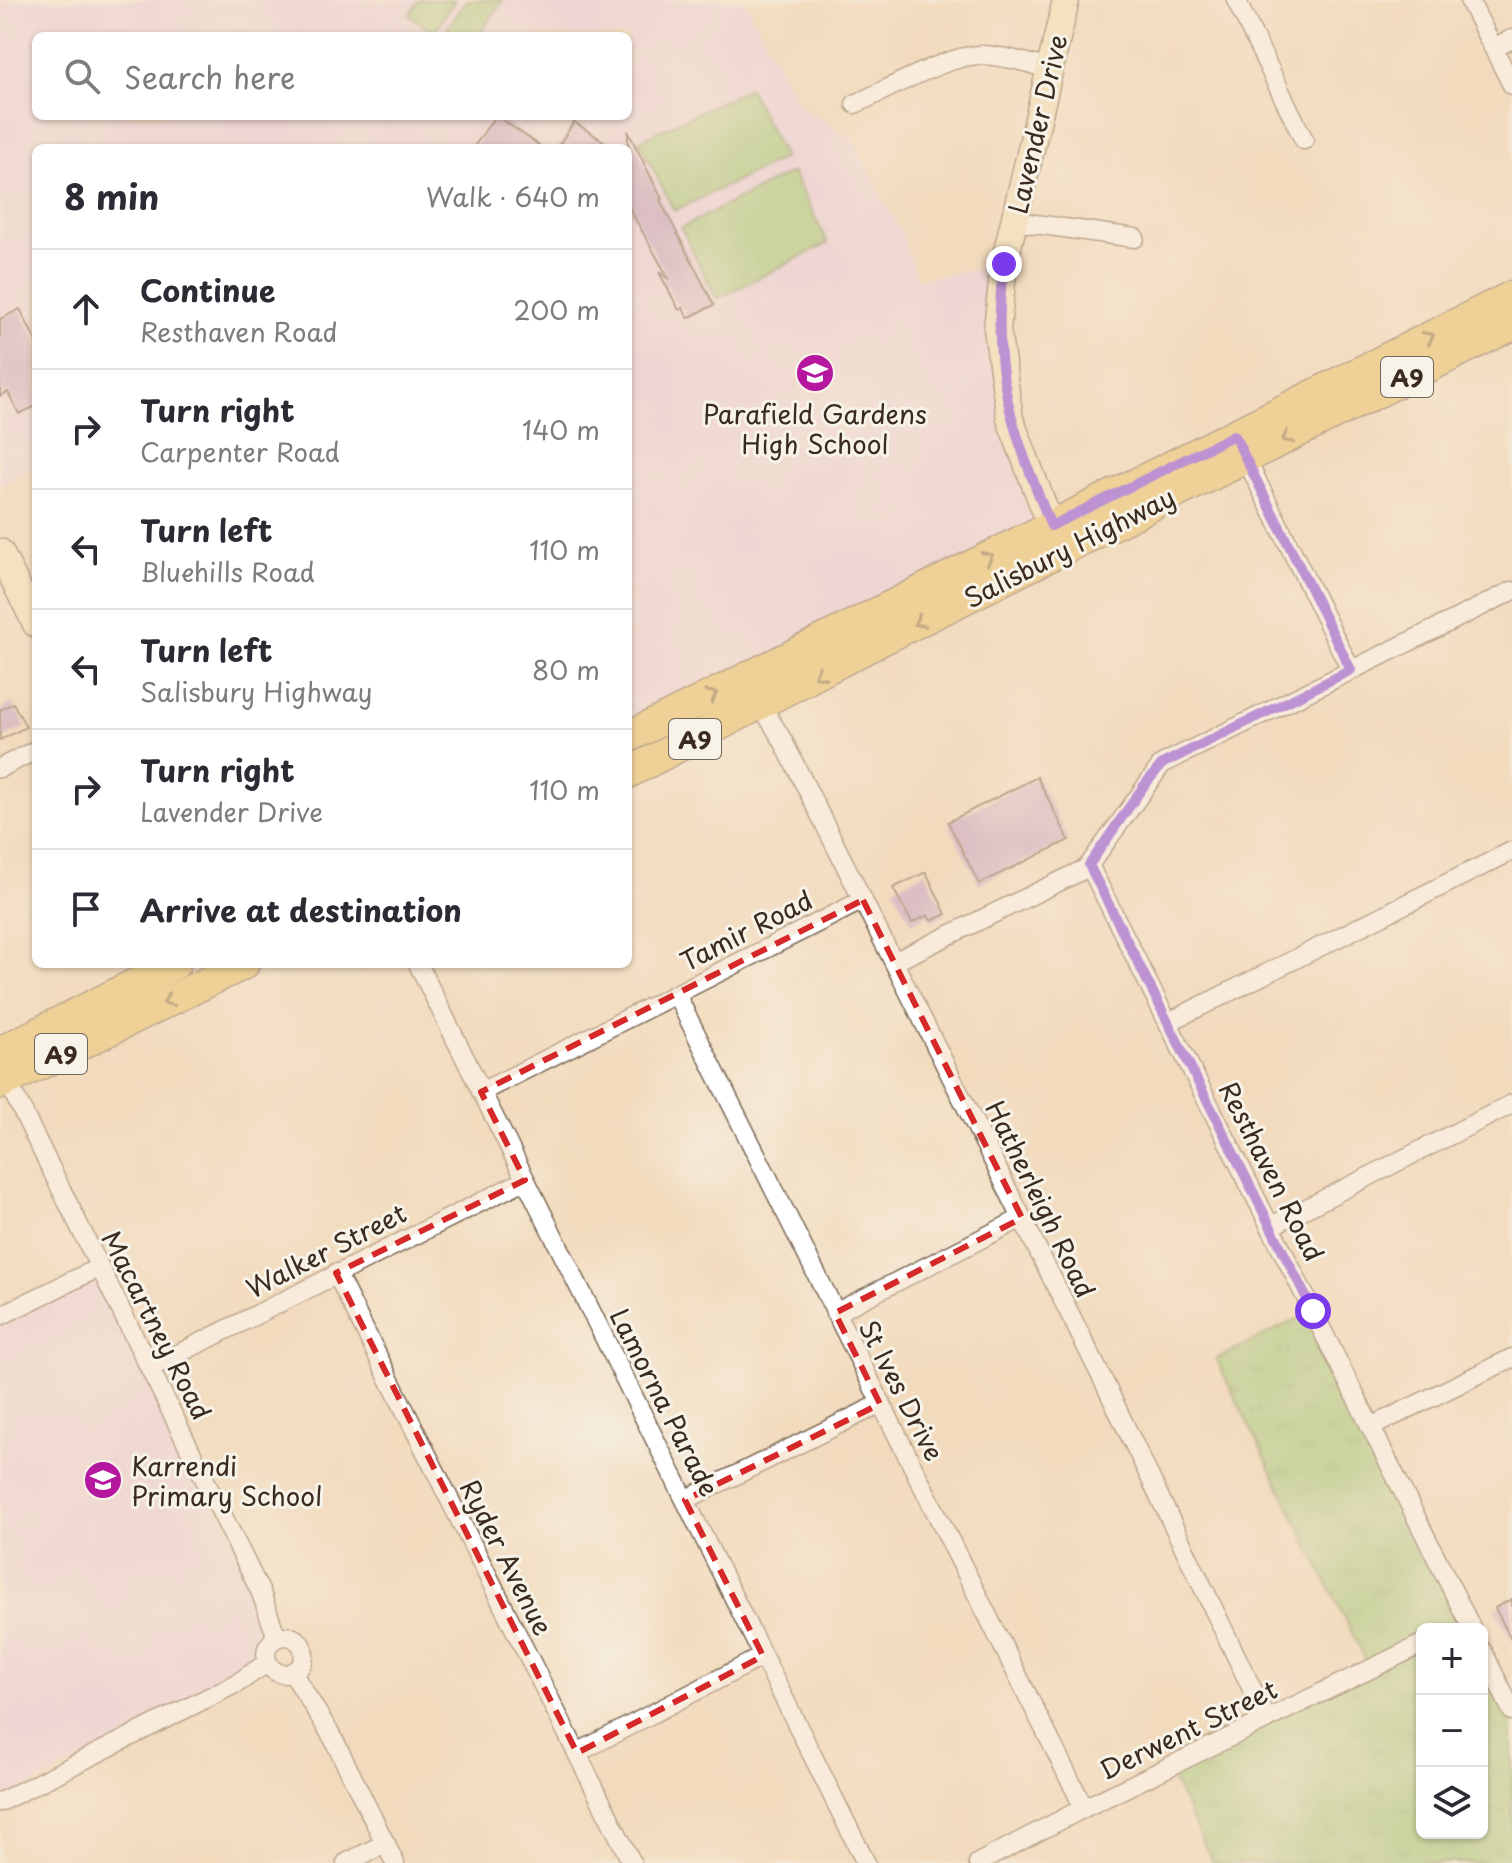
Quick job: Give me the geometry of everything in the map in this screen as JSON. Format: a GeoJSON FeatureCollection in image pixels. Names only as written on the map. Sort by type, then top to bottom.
{"type":"FeatureCollection","features":[{"type":"Feature","properties":{"kind":"main road","name":"Salisbury Highway"},"geometry":{"type":"LineString","coordinates":[[1240,447],[1512,296]]}},
{"type":"Feature","properties":{"kind":"main road","name":"Salisbury Highway"},"geometry":{"type":"LineString","coordinates":[[632,735],[747,678],[1058,538],[1240,447],[1512,325]]}},
{"type":"Feature","properties":{"kind":"main road","name":"Salisbury Highway"},"geometry":{"type":"LineString","coordinates":[[632,771],[890,636],[1058,538]]}},
{"type":"Feature","properties":{"kind":"main road"},"geometry":{"type":"LineString","coordinates":[[747,678],[761,705]]}},
{"type":"Feature","properties":{"kind":"main road"},"geometry":{"type":"LineString","coordinates":[[104,999],[138,968]]}},
{"type":"Feature","properties":{"kind":"main road","name":"A9"},"geometry":{"type":"LineString","coordinates":[[2,1071],[104,999],[167,968]]}},
{"type":"Feature","properties":{"kind":"main road","name":"A9"},"geometry":{"type":"LineString","coordinates":[[2,1071],[209,972]]}},
{"type":"Feature","properties":{"kind":"street","name":"Lavender Drive"},"geometry":{"type":"LineString","coordinates":[[1058,538],[1010,419],[1000,357],[999,303],[1014,221],[1066,0]]}},
{"type":"Feature","properties":{"kind":"street"},"geometry":{"type":"LineString","coordinates":[[1236,0],[1304,140]]}},
{"type":"Feature","properties":{"kind":"street"},"geometry":{"type":"LineString","coordinates":[[1469,0],[1512,85]]}},
{"type":"Feature","properties":{"kind":"street"},"geometry":{"type":"LineString","coordinates":[[1493,48],[1512,39]]}},
{"type":"Feature","properties":{"kind":"street"},"geometry":{"type":"LineString","coordinates":[[855,104],[959,58],[980,55],[1005,58],[1049,69]]}},
{"type":"Feature","properties":{"kind":"street"},"geometry":{"type":"LineString","coordinates":[[1014,221],[1135,238]]}},
{"type":"Feature","properties":{"kind":"street"},"geometry":{"type":"LineString","coordinates":[[1240,447],[1351,670]]}},
{"type":"Feature","properties":{"kind":"street"},"geometry":{"type":"LineString","coordinates":[[0,552],[32,616]]}},
{"type":"Feature","properties":{"kind":"street"},"geometry":{"type":"LineString","coordinates":[[894,962],[1089,865],[1162,764],[1512,591]]}},
{"type":"Feature","properties":{"kind":"street","name":"Hatherleigh Road"},"geometry":{"type":"LineString","coordinates":[[761,705],[783,741],[1022,1218],[1267,1720]]}},
{"type":"Feature","properties":{"kind":"street"},"geometry":{"type":"LineString","coordinates":[[0,768],[32,752]]}},
{"type":"Feature","properties":{"kind":"street"},"geometry":{"type":"LineString","coordinates":[[1169,1022],[1512,851]]}},
{"type":"Feature","properties":{"kind":"street","name":"Resthaven Road"},"geometry":{"type":"LineString","coordinates":[[1089,865],[1371,1427],[1462,1623]]}},
{"type":"Feature","properties":{"kind":"street","name":"Tamir Road"},"geometry":{"type":"LineString","coordinates":[[481,1092],[863,900]]}},
{"type":"Feature","properties":{"kind":"street","name":"Lamorna Parade"},"geometry":{"type":"LineString","coordinates":[[420,968],[866,1863]]}},
{"type":"Feature","properties":{"kind":"street","name":"St Ives Drive"},"geometry":{"type":"LineString","coordinates":[[676,994],[1084,1808]]}},
{"type":"Feature","properties":{"kind":"street","name":"Macartney Road"},"geometry":{"type":"LineString","coordinates":[[2,1071],[261,1593],[277,1638]]}},
{"type":"Feature","properties":{"kind":"street"},"geometry":{"type":"LineString","coordinates":[[1271,1226],[1512,1104]]}},
{"type":"Feature","properties":{"kind":"street","name":"Walker Street"},"geometry":{"type":"LineString","coordinates":[[150,1368],[525,1180]]}},
{"type":"Feature","properties":{"kind":"street"},"geometry":{"type":"LineString","coordinates":[[835,1313],[1022,1218]]}},
{"type":"Feature","properties":{"kind":"street"},"geometry":{"type":"LineString","coordinates":[[0,1316],[98,1268]]}},
{"type":"Feature","properties":{"kind":"street","name":"Ryder Avenue"},"geometry":{"type":"LineString","coordinates":[[336,1273],[632,1863]]}},
{"type":"Feature","properties":{"kind":"street"},"geometry":{"type":"LineString","coordinates":[[1371,1427],[1512,1358]]}},
{"type":"Feature","properties":{"kind":"street"},"geometry":{"type":"LineString","coordinates":[[685,1500],[880,1404]]}},
{"type":"Feature","properties":{"kind":"street"},"geometry":{"type":"LineString","coordinates":[[290,1637],[304,1650],[302,1663],[292,1672],[281,1673],[268,1662],[267,1648],[277,1638],[290,1637]]}},
{"type":"Feature","properties":{"kind":"street","name":"Derwent Street"},"geometry":{"type":"LineString","coordinates":[[978,1863],[1084,1808],[1416,1647]]}},
{"type":"Feature","properties":{"kind":"street"},"geometry":{"type":"LineString","coordinates":[[577,1753],[763,1656]]}},
{"type":"Feature","properties":{"kind":"street"},"geometry":{"type":"LineString","coordinates":[[0,1802],[239,1682],[268,1662]]}},
{"type":"Feature","properties":{"kind":"street"},"geometry":{"type":"LineString","coordinates":[[1488,1662],[1512,1711]]}},
{"type":"Feature","properties":{"kind":"street"},"geometry":{"type":"LineString","coordinates":[[292,1672],[333,1738],[395,1863]]}},
{"type":"Feature","properties":{"kind":"street"},"geometry":{"type":"LineString","coordinates":[[346,1863],[386,1843]]}},
{"type":"Feature","properties":{"kind":"highlighted area"},"geometry":{"type":"Polygon","coordinates":[[[863,900],[1022,1218],[835,1313],[880,1404],[685,1500],[763,1656],[577,1753],[336,1273],[525,1180],[481,1092],[863,900]]]}},
{"type":"Feature","properties":{"kind":"shaded area","name":"Parafield Gardens High School"},"geometry":{"type":"Polygon","coordinates":[[[0,0],[744,0],[800,106],[853,140],[901,232],[917,280],[1004,264],[997,329],[1051,526],[632,735],[632,144],[32,144],[32,468],[0,486],[0,0]]]}},
{"type":"Feature","properties":{"kind":"shaded area","name":"Karrendi Primary School"},"geometry":{"type":"Polygon","coordinates":[[[98,1268],[261,1593],[271,1642],[267,1648],[268,1662],[0,1802],[0,1316],[98,1268]]]}},
{"type":"Feature","properties":{"kind":"green space"},"geometry":{"type":"Polygon","coordinates":[[[419,0],[455,0],[434,32],[409,15],[419,0]]]}},
{"type":"Feature","properties":{"kind":"green space"},"geometry":{"type":"Polygon","coordinates":[[[467,0],[503,0],[481,32],[445,32],[467,0]]]}},
{"type":"Feature","properties":{"kind":"green space"},"geometry":{"type":"Polygon","coordinates":[[[749,88],[784,158],[674,211],[639,141],[749,88]]]}},
{"type":"Feature","properties":{"kind":"green space"},"geometry":{"type":"Polygon","coordinates":[[[792,172],[828,243],[717,299],[681,228],[792,172]]]}},
{"type":"Feature","properties":{"kind":"green space"},"geometry":{"type":"Polygon","coordinates":[[[1313,1311],[1469,1623],[1416,1623],[1416,1839],[1488,1839],[1488,1661],[1512,1707],[1512,1863],[1213,1863],[1167,1768],[1370,1669],[1216,1359],[1313,1311]]]}},
{"type":"Feature","properties":{"kind":"building"},"geometry":{"type":"Polygon","coordinates":[[[492,120],[503,120],[537,144],[476,144],[492,120]]]}},
{"type":"Feature","properties":{"kind":"building"},"geometry":{"type":"Polygon","coordinates":[[[574,122],[608,144],[560,144],[574,122]]]}},
{"type":"Feature","properties":{"kind":"building"},"geometry":{"type":"Polygon","coordinates":[[[628,131],[714,305],[688,318],[683,308],[679,310],[659,272],[669,279],[632,213],[632,144],[628,144],[628,131]]]}},
{"type":"Feature","properties":{"kind":"building"},"geometry":{"type":"Polygon","coordinates":[[[20,309],[32,333],[32,408],[19,414],[8,392],[0,396],[0,319],[20,309]]]}},
{"type":"Feature","properties":{"kind":"building"},"geometry":{"type":"Polygon","coordinates":[[[13,703],[26,727],[0,740],[0,710],[13,703]]]}},
{"type":"Feature","properties":{"kind":"building"},"geometry":{"type":"Polygon","coordinates":[[[1037,777],[1069,840],[979,884],[948,822],[1037,777]]]}},
{"type":"Feature","properties":{"kind":"building"},"geometry":{"type":"Polygon","coordinates":[[[926,872],[946,914],[931,921],[928,915],[912,923],[893,888],[926,872]]]}},
{"type":"Feature","properties":{"kind":"building"},"geometry":{"type":"Polygon","coordinates":[[[1512,1599],[1512,1641],[1495,1608],[1512,1599]]]}},
{"type":"Feature","properties":{"kind":"place","name":"Parafield Gardens High School"},"geometry":{"type":"Point","coordinates":[815,373]}},
{"type":"Feature","properties":{"kind":"place","name":"Karrendi Primary School"},"geometry":{"type":"Point","coordinates":[103,1480]}},
{"type":"Feature","properties":{"kind":"route"},"geometry":{"type":"LineString","coordinates":[[1004,264],[997,329],[1004,388],[1010,419],[1051,526],[1234,435],[1351,670],[1162,764],[1089,865],[1313,1311]]}}]}
